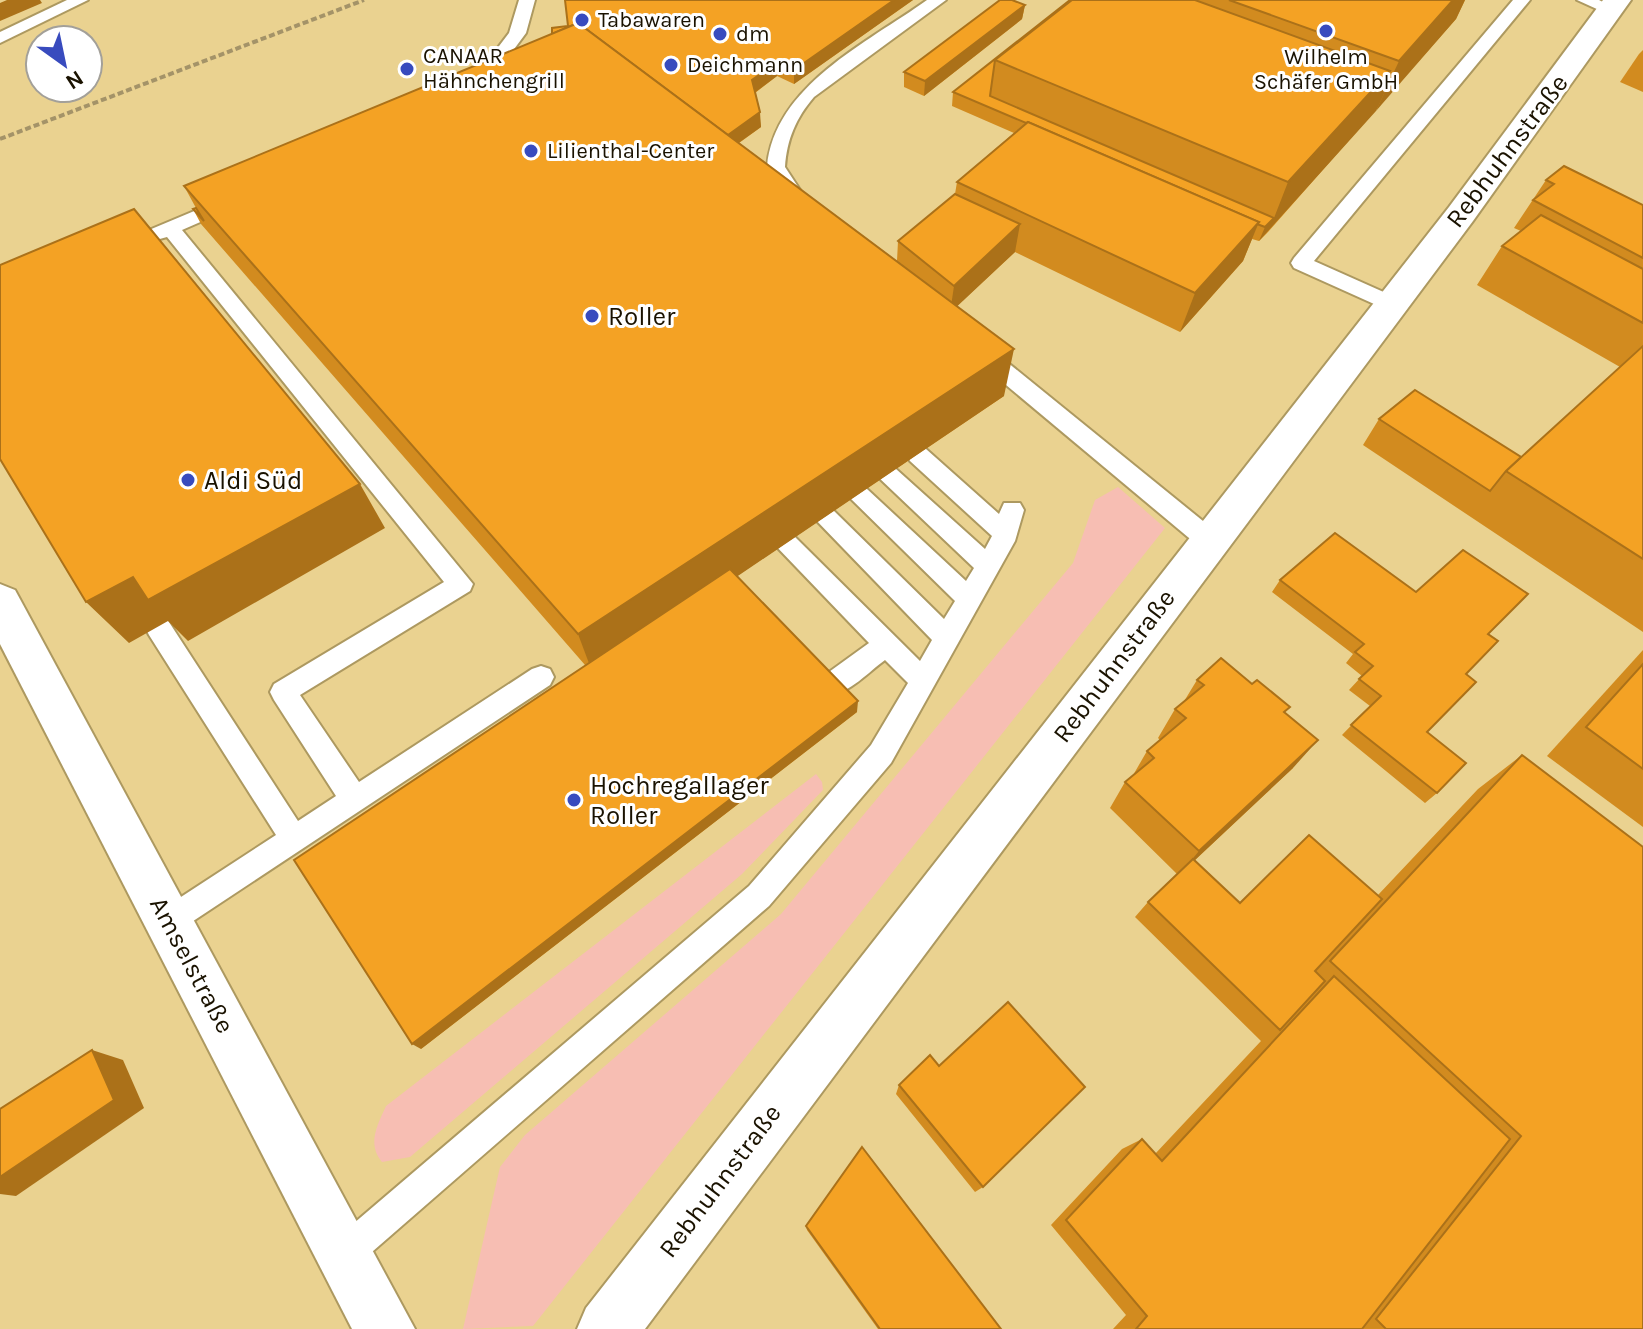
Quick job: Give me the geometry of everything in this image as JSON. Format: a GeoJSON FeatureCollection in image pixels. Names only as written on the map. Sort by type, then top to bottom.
{"type":"FeatureCollection","features":[{"type":"Feature","properties":{"kind":"street","name":"Rebhuhnstraße"},"geometry":{"type":"LineString","coordinates":[[607,1329],[1486,181],[1613,7]]}},
{"type":"Feature","properties":{"kind":"street","name":"Amselstraße"},"geometry":{"type":"LineString","coordinates":[[0,602],[385,1329]]}},
{"type":"Feature","properties":{"kind":"lane"},"geometry":{"type":"LineString","coordinates":[[0,38],[79,0]]}},
{"type":"Feature","properties":{"kind":"lane"},"geometry":{"type":"LineString","coordinates":[[467,96],[501,56],[527,7],[527,0]]}},
{"type":"Feature","properties":{"kind":"lane"},"geometry":{"type":"LineString","coordinates":[[816,219],[787,188],[776,167],[784,126],[808,93],[938,0]]}},
{"type":"Feature","properties":{"kind":"lane"},"geometry":{"type":"LineString","coordinates":[[1390,303],[1301,263],[1522,0]]}},
{"type":"Feature","properties":{"kind":"lane"},"geometry":{"type":"LineString","coordinates":[[143,239],[248,194]]}},
{"type":"Feature","properties":{"kind":"lane"},"geometry":{"type":"LineString","coordinates":[[170,228],[461,584],[283,692],[355,800]]}},
{"type":"Feature","properties":{"kind":"lane"},"geometry":{"type":"LineString","coordinates":[[967,341],[1210,541]]}},
{"type":"Feature","properties":{"kind":"lane"},"geometry":{"type":"LineString","coordinates":[[345,1253],[759,896],[881,754],[988,566],[1009,522],[918,455]]}},
{"type":"Feature","properties":{"kind":"lane"},"geometry":{"type":"LineString","coordinates":[[888,475],[988,566]]}},
{"type":"Feature","properties":{"kind":"lane"},"geometry":{"type":"LineString","coordinates":[[859,495],[969,599]]}},
{"type":"Feature","properties":{"kind":"lane"},"geometry":{"type":"LineString","coordinates":[[825,517],[947,638]]}},
{"type":"Feature","properties":{"kind":"lane"},"geometry":{"type":"LineString","coordinates":[[785,543],[923,681]]}},
{"type":"Feature","properties":{"kind":"lane"},"geometry":{"type":"LineString","coordinates":[[158,627],[294,839]]}},
{"type":"Feature","properties":{"kind":"lane"},"geometry":{"type":"LineString","coordinates":[[831,685],[886,645]]}},
{"type":"Feature","properties":{"kind":"lane"},"geometry":{"type":"LineString","coordinates":[[169,922],[541,677]]}},
{"type":"Feature","properties":{"kind":"path"},"geometry":{"type":"LineString","coordinates":[[0,139],[364,0]]}},
{"type":"Feature","properties":{"kind":"shaded area"},"geometry":{"type":"Polygon","coordinates":[[[0,0],[1643,0],[1643,1329],[0,1329],[0,0]]]}},
{"type":"Feature","properties":{"kind":"shaded area"},"geometry":{"type":"Polygon","coordinates":[[[1118,487],[1165,528],[533,1326],[463,1329],[500,1167],[525,1135],[781,914],[1073,563],[1095,500],[1118,487]]]}},
{"type":"Feature","properties":{"kind":"shaded area"},"geometry":{"type":"Polygon","coordinates":[[[816,774],[823,790],[742,874],[410,1157],[382,1162],[374,1142],[386,1106],[816,774]]]}},
{"type":"Feature","properties":{"kind":"building"},"geometry":{"type":"Polygon","coordinates":[[[565,0],[894,0],[794,70],[777,62],[752,80],[760,112],[728,135],[578,23],[552,34],[552,28],[568,26],[565,0]]]}},
{"type":"Feature","properties":{"kind":"building"},"geometry":{"type":"Polygon","coordinates":[[[1000,0],[1025,5],[925,81],[904,72],[1000,0]]]}},
{"type":"Feature","properties":{"kind":"building"},"geometry":{"type":"Polygon","coordinates":[[[1070,0],[995,60],[990,96],[1274,218],[1265,227],[953,92],[1070,0]]]}},
{"type":"Feature","properties":{"kind":"building"},"geometry":{"type":"Polygon","coordinates":[[[1072,0],[1195,0],[1390,71],[1288,182],[995,60],[1072,0]]]}},
{"type":"Feature","properties":{"kind":"building"},"geometry":{"type":"Polygon","coordinates":[[[1229,0],[1453,0],[1399,61],[1229,0]]]}},
{"type":"Feature","properties":{"kind":"building","name":"Roller"},"geometry":{"type":"Polygon","coordinates":[[[578,23],[1014,349],[578,634],[184,186],[578,23]]]}},
{"type":"Feature","properties":{"kind":"building"},"geometry":{"type":"Polygon","coordinates":[[[1028,122],[1259,222],[1195,293],[957,182],[1028,122]]]}},
{"type":"Feature","properties":{"kind":"building"},"geometry":{"type":"Polygon","coordinates":[[[1564,166],[1643,205],[1643,258],[1533,200],[1554,184],[1546,180],[1564,166]]]}},
{"type":"Feature","properties":{"kind":"building"},"geometry":{"type":"Polygon","coordinates":[[[955,194],[1020,224],[954,286],[898,241],[955,194]]]}},
{"type":"Feature","properties":{"kind":"building","name":"Aldi Süd"},"geometry":{"type":"Polygon","coordinates":[[[134,209],[360,484],[148,600],[133,577],[86,602],[0,459],[0,265],[134,209]]]}},
{"type":"Feature","properties":{"kind":"building"},"geometry":{"type":"Polygon","coordinates":[[[1541,215],[1643,269],[1643,323],[1502,246],[1541,215]]]}},
{"type":"Feature","properties":{"kind":"building"},"geometry":{"type":"Polygon","coordinates":[[[1643,346],[1643,559],[1506,471],[1643,346]]]}},
{"type":"Feature","properties":{"kind":"building"},"geometry":{"type":"Polygon","coordinates":[[[1415,390],[1521,457],[1490,491],[1379,419],[1415,390]]]}},
{"type":"Feature","properties":{"kind":"building"},"geometry":{"type":"Polygon","coordinates":[[[1335,533],[1416,592],[1463,550],[1528,594],[1488,634],[1498,641],[1466,674],[1476,682],[1427,732],[1466,763],[1437,793],[1351,725],[1381,696],[1359,679],[1373,666],[1355,652],[1364,644],[1280,580],[1335,533]]]}},
{"type":"Feature","properties":{"kind":"building","name":"Hochregallager Roller"},"geometry":{"type":"Polygon","coordinates":[[[730,569],[858,701],[412,1044],[294,860],[730,569]]]}},
{"type":"Feature","properties":{"kind":"building"},"geometry":{"type":"Polygon","coordinates":[[[1221,658],[1252,684],[1257,680],[1290,707],[1284,712],[1318,740],[1199,851],[1125,782],[1154,758],[1147,751],[1186,718],[1175,709],[1204,685],[1197,680],[1221,658]]]}},
{"type":"Feature","properties":{"kind":"building"},"geometry":{"type":"Polygon","coordinates":[[[1643,664],[1643,769],[1586,727],[1643,664]]]}},
{"type":"Feature","properties":{"kind":"building"},"geometry":{"type":"Polygon","coordinates":[[[1522,755],[1643,847],[1643,1329],[1386,1329],[1376,1319],[1521,1136],[1330,961],[1522,755]]]}},
{"type":"Feature","properties":{"kind":"building"},"geometry":{"type":"Polygon","coordinates":[[[1309,835],[1382,899],[1315,971],[1325,981],[1280,1030],[1148,902],[1193,859],[1240,903],[1309,835]]]}},
{"type":"Feature","properties":{"kind":"building"},"geometry":{"type":"Polygon","coordinates":[[[1334,976],[1510,1139],[1362,1329],[1136,1329],[1147,1316],[1066,1220],[1142,1139],[1162,1161],[1334,976]]]}},
{"type":"Feature","properties":{"kind":"building"},"geometry":{"type":"Polygon","coordinates":[[[1008,1002],[1085,1087],[983,1187],[899,1085],[930,1055],[939,1066],[1008,1002]]]}},
{"type":"Feature","properties":{"kind":"building"},"geometry":{"type":"Polygon","coordinates":[[[92,1050],[114,1100],[0,1177],[0,1109],[92,1050]]]}},
{"type":"Feature","properties":{"kind":"building"},"geometry":{"type":"Polygon","coordinates":[[[862,1147],[1001,1329],[880,1329],[806,1226],[862,1147]]]}},
{"type":"Feature","properties":{"kind":"place","name":"Tabawaren"},"geometry":{"type":"Point","coordinates":[582,20]}},
{"type":"Feature","properties":{"kind":"place","name":"Wilhelm Schäfer GmbH"},"geometry":{"type":"Point","coordinates":[1326,31]}},
{"type":"Feature","properties":{"kind":"place","name":"dm"},"geometry":{"type":"Point","coordinates":[720,34]}},
{"type":"Feature","properties":{"kind":"place","name":"Deichmann"},"geometry":{"type":"Point","coordinates":[671,65]}},
{"type":"Feature","properties":{"kind":"place","name":"CANAAR Hähnchengrill"},"geometry":{"type":"Point","coordinates":[407,69]}},
{"type":"Feature","properties":{"kind":"place","name":"Lilienthal-Center"},"geometry":{"type":"Point","coordinates":[531,151]}},
{"type":"Feature","properties":{"kind":"place","name":"Roller"},"geometry":{"type":"Point","coordinates":[592,316]}},
{"type":"Feature","properties":{"kind":"place","name":"Aldi Süd"},"geometry":{"type":"Point","coordinates":[188,480]}},
{"type":"Feature","properties":{"kind":"place","name":"Hochregallager Roller"},"geometry":{"type":"Point","coordinates":[574,800]}}]}
